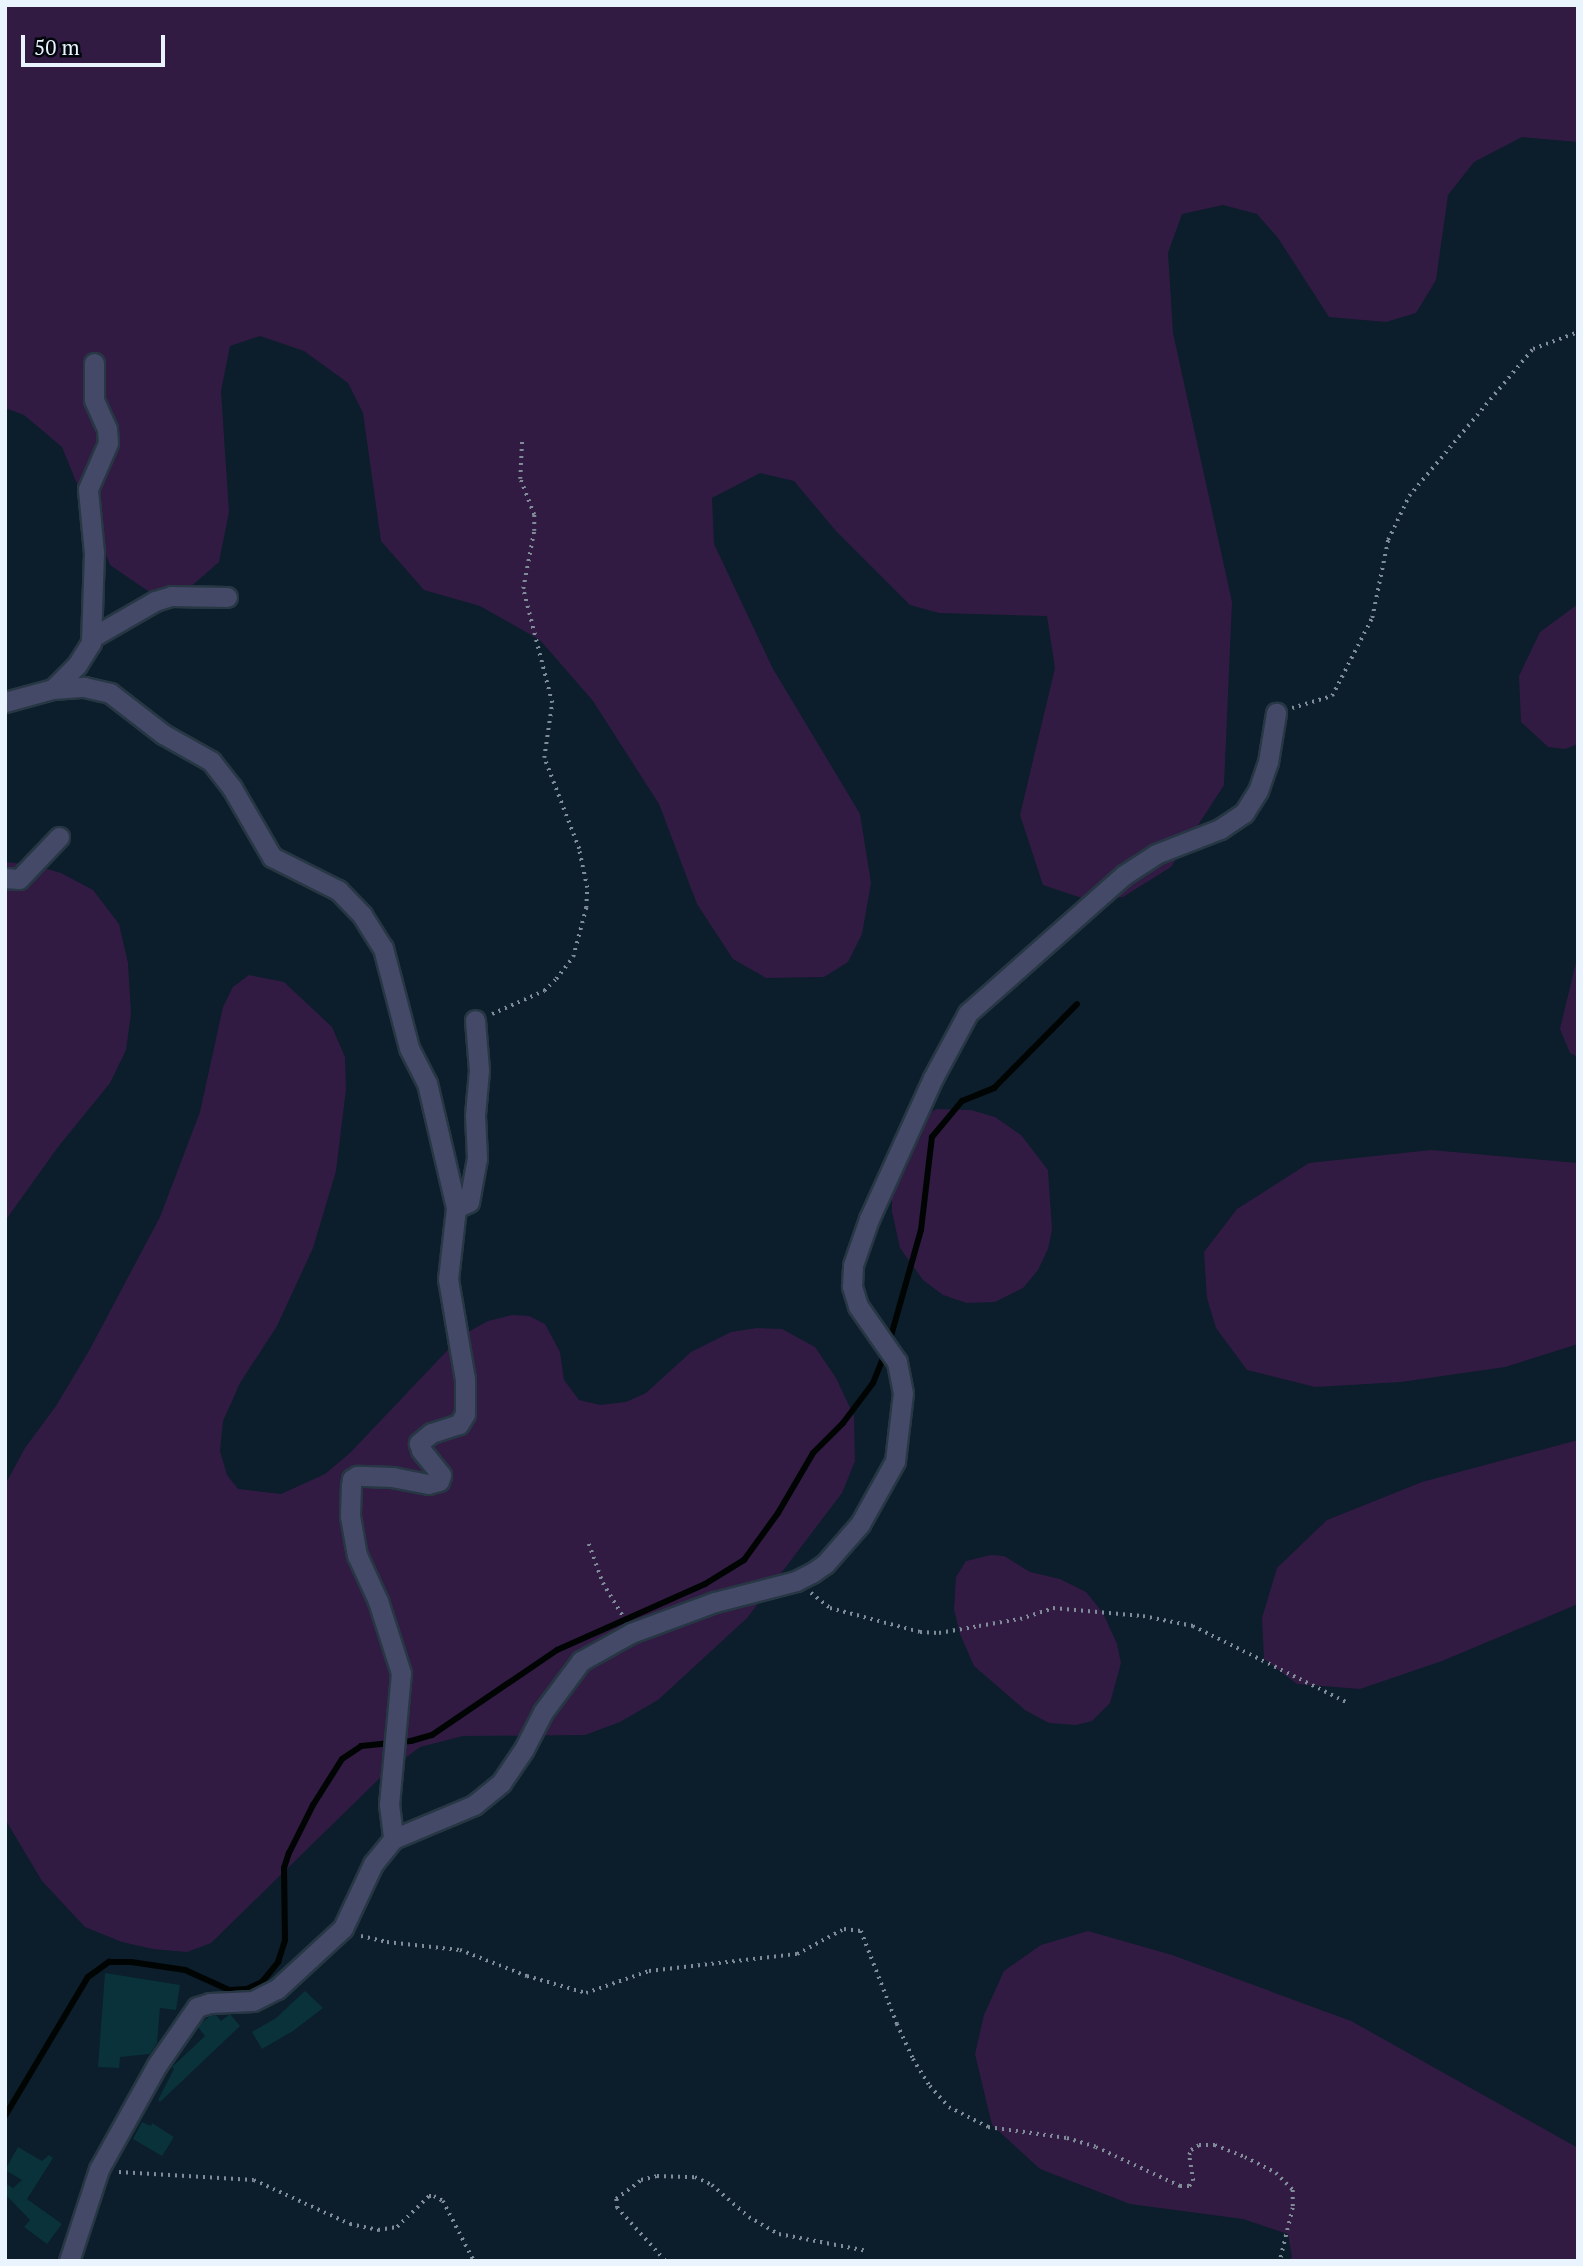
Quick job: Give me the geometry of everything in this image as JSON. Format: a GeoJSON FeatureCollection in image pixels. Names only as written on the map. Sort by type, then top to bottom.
{"type":"FeatureCollection","features":[{"type":"Feature","properties":{"kind":"street"},"geometry":{"type":"LineString","coordinates":[[52,689],[86,653],[91,638],[94,553],[88,489],[108,443],[107,429],[94,400],[94,363]]}},
{"type":"Feature","properties":{"kind":"street"},"geometry":{"type":"LineString","coordinates":[[91,638],[155,601],[171,596],[227,597]]}},
{"type":"Feature","properties":{"kind":"street"},"geometry":{"type":"LineString","coordinates":[[5,702],[52,689],[84,687],[110,693],[163,734],[211,761],[232,788],[272,858],[331,885],[362,915],[383,948],[409,1048],[427,1083],[456,1208],[448,1279],[465,1379],[465,1414],[459,1424],[431,1433],[419,1443],[421,1450],[441,1475],[440,1479],[428,1484],[393,1477],[357,1476],[352,1479],[351,1485],[350,1516],[357,1555],[378,1601],[401,1673],[389,1804],[393,1839]]}},
{"type":"Feature","properties":{"kind":"street"},"geometry":{"type":"LineString","coordinates":[[69,2261],[101,2165],[157,2066],[197,2007],[209,2003],[243,2003],[267,1996],[343,1928],[373,1864],[393,1839],[474,1805],[490,1793],[524,1749],[567,1676],[581,1661],[631,1633],[715,1602],[796,1581],[825,1564],[860,1524],[895,1461],[903,1393],[897,1362],[858,1306],[852,1286],[853,1265],[869,1219],[933,1078],[968,1013],[1124,875],[1156,854],[1220,829],[1244,813],[1258,791],[1268,762],[1276,713]]}},
{"type":"Feature","properties":{"kind":"street"},"geometry":{"type":"LineString","coordinates":[[5,878],[19,879],[59,837]]}},
{"type":"Feature","properties":{"kind":"street"},"geometry":{"type":"LineString","coordinates":[[456,1208],[469,1202],[477,1158],[475,1115],[479,1070],[475,1020]]}},
{"type":"Feature","properties":{"kind":"path"},"geometry":{"type":"LineString","coordinates":[[1276,713],[1332,696],[1371,618],[1388,540],[1409,496],[1533,349],[1578,332]]}},
{"type":"Feature","properties":{"kind":"path"},"geometry":{"type":"LineString","coordinates":[[475,1020],[544,991],[556,979],[573,957],[586,908],[587,888],[579,849],[544,758],[552,704],[523,589],[534,531],[534,515],[520,479],[522,438]]}},
{"type":"Feature","properties":{"kind":"path"},"geometry":{"type":"LineString","coordinates":[[589,1544],[603,1583],[618,1608]]}},
{"type":"Feature","properties":{"kind":"path"},"geometry":{"type":"LineString","coordinates":[[796,1581],[830,1608],[920,1632],[939,1633],[1020,1619],[1053,1608],[1143,1616],[1193,1626],[1346,1702]]}},
{"type":"Feature","properties":{"kind":"path"},"geometry":{"type":"LineString","coordinates":[[343,1928],[387,1942],[460,1950],[539,1981],[586,1993],[649,1971],[797,1954],[844,1929],[861,1931],[913,2059],[930,2086],[949,2107],[988,2127],[1067,2138],[1096,2147],[1180,2186],[1189,2186],[1193,2180],[1189,2155],[1191,2150],[1199,2146],[1214,2145],[1245,2157],[1276,2173],[1293,2190],[1293,2207],[1280,2261]]}},
{"type":"Feature","properties":{"kind":"path"},"geometry":{"type":"LineString","coordinates":[[101,2165],[126,2174],[254,2180],[350,2224],[377,2230],[397,2227],[429,2196],[434,2196],[443,2201],[474,2261]]}},
{"type":"Feature","properties":{"kind":"path"},"geometry":{"type":"LineString","coordinates":[[665,2261],[617,2208],[616,2199],[641,2179],[657,2176],[695,2177],[712,2185],[749,2217],[779,2234],[867,2251]]}},
{"type":"Feature","properties":{"kind":"shaded area"},"geometry":{"type":"Polygon","coordinates":[[[5,5],[1578,5],[1578,142],[1522,137],[1474,162],[1448,195],[1436,280],[1416,313],[1386,322],[1329,317],[1278,238],[1257,214],[1223,205],[1182,214],[1168,253],[1173,333],[1232,602],[1224,785],[1171,867],[1123,897],[1088,900],[1043,885],[1020,815],[1055,668],[1047,616],[939,613],[910,605],[836,531],[794,481],[760,473],[712,498],[714,544],[773,669],[860,814],[871,883],[862,934],[848,962],[824,977],[766,978],[733,959],[697,904],[659,804],[593,701],[540,640],[480,606],[424,590],[381,541],[363,413],[348,383],[304,351],[260,336],[230,346],[221,391],[229,512],[219,562],[188,589],[148,591],[110,565],[62,447],[24,415],[5,408],[5,5]]]}},
{"type":"Feature","properties":{"kind":"shaded area"},"geometry":{"type":"Polygon","coordinates":[[[1578,604],[1578,744],[1565,749],[1548,747],[1521,722],[1519,676],[1540,632],[1578,604]]]}},
{"type":"Feature","properties":{"kind":"shaded area"},"geometry":{"type":"Polygon","coordinates":[[[5,862],[34,865],[61,873],[93,890],[119,924],[128,963],[131,1014],[126,1050],[110,1083],[58,1147],[5,1221],[5,862]]]}},
{"type":"Feature","properties":{"kind":"shaded area"},"geometry":{"type":"Polygon","coordinates":[[[1578,954],[1578,1057],[1570,1053],[1560,1029],[1578,954]]]}},
{"type":"Feature","properties":{"kind":"shaded area"},"geometry":{"type":"Polygon","coordinates":[[[249,975],[284,982],[332,1027],[345,1057],[346,1089],[336,1171],[313,1248],[277,1326],[240,1383],[223,1421],[220,1451],[227,1475],[238,1489],[281,1494],[325,1474],[350,1453],[461,1336],[488,1321],[512,1315],[529,1316],[545,1324],[560,1352],[564,1380],[579,1400],[600,1405],[626,1402],[646,1393],[691,1352],[731,1332],[757,1328],[782,1329],[815,1347],[836,1378],[854,1416],[855,1461],[842,1493],[747,1618],[658,1700],[620,1722],[585,1735],[463,1736],[420,1747],[384,1774],[211,1943],[187,1952],[153,1949],[122,1942],[85,1927],[42,1881],[5,1819],[5,1485],[25,1448],[56,1406],[90,1349],[160,1217],[200,1112],[223,1007],[233,987],[249,975]]]}},
{"type":"Feature","properties":{"kind":"shaded area"},"geometry":{"type":"Polygon","coordinates":[[[936,1109],[971,1110],[995,1117],[1021,1135],[1048,1170],[1052,1230],[1048,1249],[1038,1270],[1023,1288],[995,1302],[967,1303],[943,1295],[923,1280],[900,1248],[892,1212],[892,1180],[913,1124],[936,1109]]]}},
{"type":"Feature","properties":{"kind":"shaded area"},"geometry":{"type":"Polygon","coordinates":[[[1431,1150],[1578,1163],[1578,1344],[1505,1367],[1401,1382],[1315,1387],[1247,1370],[1216,1328],[1207,1298],[1204,1252],[1237,1209],[1309,1163],[1431,1150]]]}},
{"type":"Feature","properties":{"kind":"shaded area"},"geometry":{"type":"Polygon","coordinates":[[[1578,1440],[1578,1604],[1442,1661],[1360,1689],[1297,1684],[1264,1659],[1262,1618],[1277,1568],[1327,1520],[1422,1482],[1578,1440]]]}},
{"type":"Feature","properties":{"kind":"shaded area"},"geometry":{"type":"Polygon","coordinates":[[[991,1555],[1004,1556],[1030,1572],[1060,1579],[1086,1592],[1103,1613],[1117,1644],[1121,1663],[1110,1703],[1092,1721],[1076,1725],[1049,1723],[1025,1710],[974,1666],[960,1634],[954,1609],[956,1577],[966,1561],[991,1555]]]}},
{"type":"Feature","properties":{"kind":"shaded area"},"geometry":{"type":"Polygon","coordinates":[[[1088,1931],[1172,1955],[1351,2021],[1578,2148],[1578,2261],[1289,2261],[1292,2257],[1288,2234],[1243,2219],[1130,2204],[1040,2169],[992,2125],[975,2054],[984,2015],[1004,1971],[1041,1945],[1088,1931]]]}},
{"type":"Feature","properties":{"kind":"building"},"geometry":{"type":"Polygon","coordinates":[[[105,1973],[180,1985],[176,2010],[160,2008],[157,2043],[150,2054],[120,2057],[119,2068],[98,2067],[105,1973]]]}},
{"type":"Feature","properties":{"kind":"building"},"geometry":{"type":"Polygon","coordinates":[[[305,1991],[323,2008],[293,2031],[262,2049],[252,2032],[276,2018],[305,1991]]]}},
{"type":"Feature","properties":{"kind":"building"},"geometry":{"type":"Polygon","coordinates":[[[230,2014],[240,2026],[160,2102],[158,2100],[174,2069],[172,2067],[205,2036],[199,2025],[210,2016],[216,2015],[221,2021],[230,2014]]]}},
{"type":"Feature","properties":{"kind":"building"},"geometry":{"type":"Polygon","coordinates":[[[142,2122],[151,2126],[152,2123],[174,2137],[162,2156],[133,2139],[142,2122]]]}},
{"type":"Feature","properties":{"kind":"building"},"geometry":{"type":"Polygon","coordinates":[[[18,2147],[42,2161],[49,2155],[53,2158],[27,2199],[62,2224],[47,2244],[24,2227],[30,2220],[5,2194],[5,2183],[13,2188],[22,2180],[5,2170],[18,2147]]]}},
{"type":"Feature","properties":{"kind":"waterway"},"geometry":{"type":"LineString","coordinates":[[889,1343],[921,1230],[932,1137],[962,1101],[994,1088],[1077,1004]]}},
{"type":"Feature","properties":{"kind":"waterway"},"geometry":{"type":"LineString","coordinates":[[5,2116],[88,1977],[109,1962],[131,1962],[185,1970],[229,1990],[247,1989],[262,1982],[278,1962],[285,1940],[284,1868],[289,1853],[313,1805],[342,1759],[361,1746],[411,1741],[432,1735],[557,1650],[705,1584],[744,1560],[778,1513],[813,1453],[843,1423],[873,1383],[885,1353]]}}]}
